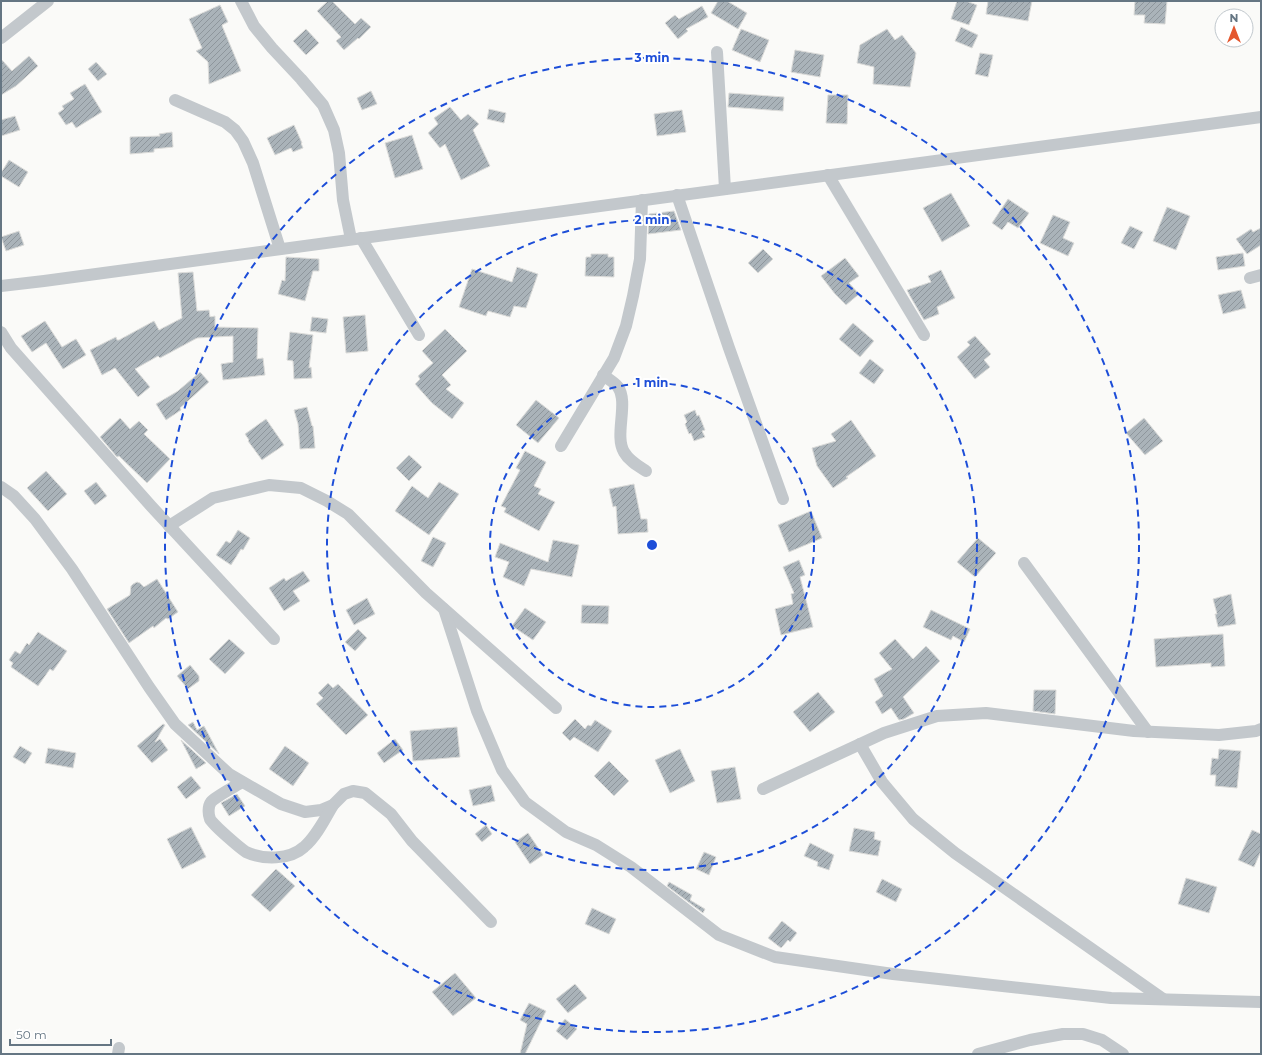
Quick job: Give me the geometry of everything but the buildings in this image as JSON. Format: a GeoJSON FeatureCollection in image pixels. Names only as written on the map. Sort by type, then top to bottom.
{"type":"FeatureCollection","features":[{"type":"Feature","properties":{"kind":"street"},"geometry":{"type":"LineString","coordinates":[[1,38],[48,1]]}},
{"type":"Feature","properties":{"kind":"street"},"geometry":{"type":"LineString","coordinates":[[241,1],[254,26],[267,43],[323,105],[334,130],[339,153],[343,200],[356,239],[419,335]]}},
{"type":"Feature","properties":{"kind":"street"},"geometry":{"type":"LineString","coordinates":[[717,52],[725,188]]}},
{"type":"Feature","properties":{"kind":"street"},"geometry":{"type":"LineString","coordinates":[[175,100],[225,122],[235,130],[243,141],[252,163],[280,249]]}},
{"type":"Feature","properties":{"kind":"street"},"geometry":{"type":"LineString","coordinates":[[1,286],[1261,116]]}},
{"type":"Feature","properties":{"kind":"street"},"geometry":{"type":"LineString","coordinates":[[828,175],[924,335]]}},
{"type":"Feature","properties":{"kind":"street"},"geometry":{"type":"LineString","coordinates":[[677,195],[729,348],[783,499]]}},
{"type":"Feature","properties":{"kind":"street"},"geometry":{"type":"LineString","coordinates":[[561,446],[614,358],[626,326],[640,260],[642,200]]}},
{"type":"Feature","properties":{"kind":"street"},"geometry":{"type":"LineString","coordinates":[[1,332],[11,348],[169,526],[274,639]]}},
{"type":"Feature","properties":{"kind":"street"},"geometry":{"type":"LineString","coordinates":[[603,376],[615,384],[619,389],[622,398],[621,442],[624,452],[632,461],[646,471]]}},
{"type":"Feature","properties":{"kind":"street"},"geometry":{"type":"LineString","coordinates":[[169,526],[213,498],[269,485],[301,488],[327,501],[348,514],[426,593],[556,708]]}},
{"type":"Feature","properties":{"kind":"street"},"geometry":{"type":"LineString","coordinates":[[1,487],[14,496],[35,519],[72,569],[175,724],[229,774],[281,804],[305,812],[321,810],[333,805]]}},
{"type":"Feature","properties":{"kind":"street"},"geometry":{"type":"LineString","coordinates":[[1024,563],[1148,732]]}},
{"type":"Feature","properties":{"kind":"street"},"geometry":{"type":"LineString","coordinates":[[444,609],[476,711],[502,770],[525,802],[566,832],[596,845],[631,866],[719,934],[775,957],[893,974],[1103,997],[1261,1002]]}},
{"type":"Feature","properties":{"kind":"street"},"geometry":{"type":"LineString","coordinates":[[763,789],[884,733],[937,716],[986,713],[1134,731],[1219,735],[1256,731],[1261,729]]}},
{"type":"Feature","properties":{"kind":"street"},"geometry":{"type":"LineString","coordinates":[[860,744],[882,782],[913,819],[955,853],[1163,999]]}},
{"type":"Feature","properties":{"kind":"street"},"geometry":{"type":"LineString","coordinates":[[242,782],[212,800],[209,806],[209,814],[210,820],[238,846],[247,852],[277,858],[292,854],[304,848],[320,828],[333,805],[344,794],[353,791],[365,793],[391,814],[412,841],[491,922]]}},
{"type":"Feature","properties":{"kind":"street"},"geometry":{"type":"LineString","coordinates":[[978,1054],[1030,1040],[1063,1034],[1083,1034],[1102,1040],[1123,1054]]}}]}
